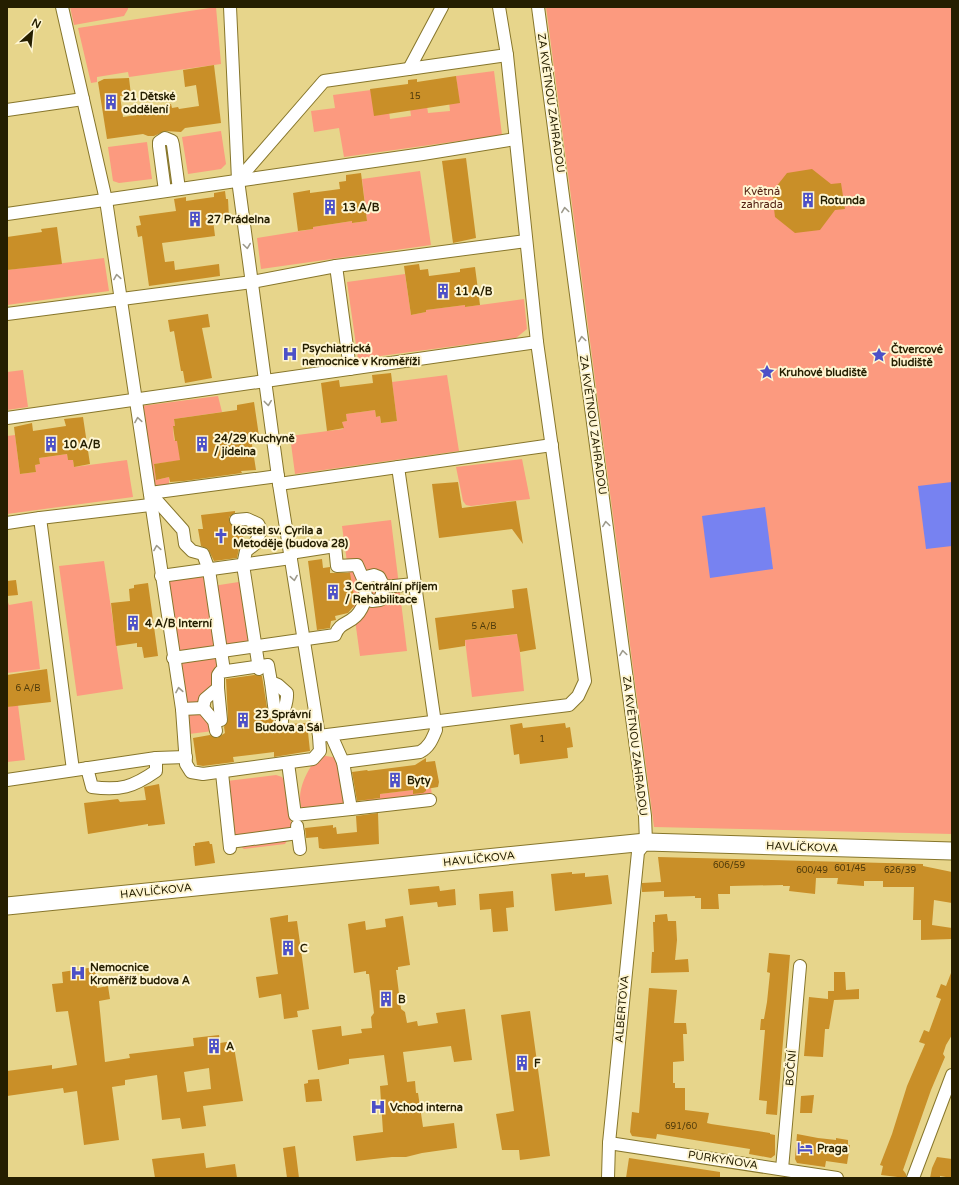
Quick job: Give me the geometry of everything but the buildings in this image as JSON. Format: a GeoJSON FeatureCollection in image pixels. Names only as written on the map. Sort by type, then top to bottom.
{"type":"FeatureCollection","features":[{"type":"Feature","properties":{"kind":"street"},"geometry":{"type":"LineString","coordinates":[[62,7],[106,200],[134,400],[150,493],[150,505],[182,709],[186,764],[191,772],[203,774],[222,773],[313,759],[320,751],[304,639],[278,480],[238,180],[230,7]]}},
{"type":"Feature","properties":{"kind":"street"},"geometry":{"type":"LineString","coordinates":[[409,69],[442,7]]}},
{"type":"Feature","properties":{"kind":"street"},"geometry":{"type":"LineString","coordinates":[[319,736],[569,705],[578,696],[585,681],[537,342],[500,7]]}},
{"type":"Feature","properties":{"kind":"street","name":"ZA KVĚTNOU ZAHRADOU"},"geometry":{"type":"LineString","coordinates":[[538,7],[645,816],[646,842]]}},
{"type":"Feature","properties":{"kind":"street"},"geometry":{"type":"LineString","coordinates":[[238,180],[324,81],[506,56]]}},
{"type":"Feature","properties":{"kind":"street"},"geometry":{"type":"LineString","coordinates":[[7,110],[83,99]]}},
{"type":"Feature","properties":{"kind":"street"},"geometry":{"type":"LineString","coordinates":[[165,191],[159,146],[162,139],[165,138],[172,141],[173,144],[179,189]]}},
{"type":"Feature","properties":{"kind":"street"},"geometry":{"type":"LineString","coordinates":[[7,214],[424,154],[515,139]]}},
{"type":"Feature","properties":{"kind":"street"},"geometry":{"type":"LineString","coordinates":[[7,314],[252,282],[336,266],[526,241]]}},
{"type":"Feature","properties":{"kind":"street"},"geometry":{"type":"LineString","coordinates":[[336,266],[350,369]]}},
{"type":"Feature","properties":{"kind":"street"},"geometry":{"type":"LineString","coordinates":[[7,418],[537,342]]}},
{"type":"Feature","properties":{"kind":"street"},"geometry":{"type":"LineString","coordinates":[[150,493],[398,467],[552,445]]}},
{"type":"Feature","properties":{"kind":"street"},"geometry":{"type":"LineString","coordinates":[[343,762],[420,752],[427,748],[436,730],[398,467]]}},
{"type":"Feature","properties":{"kind":"street"},"geometry":{"type":"LineString","coordinates":[[150,493],[183,530],[185,544],[192,551],[203,554],[209,570],[224,671]]}},
{"type":"Feature","properties":{"kind":"street"},"geometry":{"type":"LineString","coordinates":[[7,523],[150,505]]}},
{"type":"Feature","properties":{"kind":"street"},"geometry":{"type":"LineString","coordinates":[[40,518],[74,770]]}},
{"type":"Feature","properties":{"kind":"street"},"geometry":{"type":"LineString","coordinates":[[236,520],[247,519],[258,524],[260,530],[255,544],[246,551],[243,565],[259,668]]}},
{"type":"Feature","properties":{"kind":"street"},"geometry":{"type":"LineString","coordinates":[[161,576],[243,565],[335,546],[337,566],[357,565],[364,581],[366,597],[362,608],[356,617],[338,627],[335,634],[173,658]]}},
{"type":"Feature","properties":{"kind":"street"},"geometry":{"type":"LineString","coordinates":[[364,581],[366,577],[374,575],[379,577],[384,587],[380,600],[372,601],[366,597]]}},
{"type":"Feature","properties":{"kind":"street"},"geometry":{"type":"LineString","coordinates":[[384,587],[414,584]]}},
{"type":"Feature","properties":{"kind":"street"},"geometry":{"type":"LineString","coordinates":[[218,688],[205,699],[203,708],[215,726],[221,720],[218,675],[224,671],[259,668],[268,665],[271,682],[278,685],[287,693],[282,719]]}},
{"type":"Feature","properties":{"kind":"street"},"geometry":{"type":"LineString","coordinates":[[182,709],[203,708]]}},
{"type":"Feature","properties":{"kind":"street"},"geometry":{"type":"LineString","coordinates":[[332,735],[343,762],[351,809]]}},
{"type":"Feature","properties":{"kind":"street"},"geometry":{"type":"LineString","coordinates":[[7,780],[156,758],[186,757]]}},
{"type":"Feature","properties":{"kind":"street"},"geometry":{"type":"LineString","coordinates":[[87,768],[92,787],[110,790],[128,787],[142,781],[156,771],[156,758]]}},
{"type":"Feature","properties":{"kind":"street"},"geometry":{"type":"LineString","coordinates":[[288,763],[300,849]]}},
{"type":"Feature","properties":{"kind":"street"},"geometry":{"type":"LineString","coordinates":[[222,773],[230,845],[298,832]]}},
{"type":"Feature","properties":{"kind":"street"},"geometry":{"type":"LineString","coordinates":[[295,815],[430,800]]}},
{"type":"Feature","properties":{"kind":"street","name":"HAVLÍČKOVA"},"geometry":{"type":"LineString","coordinates":[[7,906],[646,842],[952,851]]}},
{"type":"Feature","properties":{"kind":"street","name":"ALBERTOVA"},"geometry":{"type":"LineString","coordinates":[[608,1178],[609,1143],[638,852],[646,842]]}},
{"type":"Feature","properties":{"kind":"street","name":"BOČNÍ"},"geometry":{"type":"LineString","coordinates":[[782,1169],[800,966]]}},
{"type":"Feature","properties":{"kind":"street"},"geometry":{"type":"LineString","coordinates":[[913,1178],[952,1076]]}},
{"type":"Feature","properties":{"kind":"street","name":"PURKYŇOVA"},"geometry":{"type":"LineString","coordinates":[[609,1143],[837,1178]]}},
{"type":"Feature","properties":{"kind":"green space"},"geometry":{"type":"Polygon","coordinates":[[[70,7],[128,7],[128,9],[124,16],[74,25],[70,7]]]}},
{"type":"Feature","properties":{"kind":"green space"},"geometry":{"type":"Polygon","coordinates":[[[216,7],[221,64],[129,77],[128,72],[97,77],[97,82],[91,83],[78,28],[216,7]]]}},
{"type":"Feature","properties":{"kind":"green space","name":"Květná zahrada"},"geometry":{"type":"Polygon","coordinates":[[[546,7],[952,7],[952,834],[654,827],[546,7]]]}},
{"type":"Feature","properties":{"kind":"green space"},"geometry":{"type":"Polygon","coordinates":[[[494,71],[502,135],[344,157],[339,128],[314,132],[311,111],[335,108],[333,95],[371,90],[389,111],[390,119],[411,116],[410,108],[427,106],[428,113],[450,111],[449,102],[459,101],[456,76],[494,71]]]}},
{"type":"Feature","properties":{"kind":"green space"},"geometry":{"type":"Polygon","coordinates":[[[221,131],[226,164],[221,169],[188,174],[182,137],[221,131]]]}},
{"type":"Feature","properties":{"kind":"green space"},"geometry":{"type":"Polygon","coordinates":[[[147,142],[152,179],[119,183],[113,181],[108,147],[147,142]]]}},
{"type":"Feature","properties":{"kind":"green space"},"geometry":{"type":"Polygon","coordinates":[[[420,171],[431,245],[261,269],[257,238],[313,229],[313,227],[352,221],[352,223],[367,221],[362,179],[420,171]]]}},
{"type":"Feature","properties":{"kind":"green space"},"geometry":{"type":"Polygon","coordinates":[[[104,258],[109,291],[7,305],[7,270],[104,258]]]}},
{"type":"Feature","properties":{"kind":"green space"},"geometry":{"type":"Polygon","coordinates":[[[405,274],[411,315],[426,312],[425,310],[465,305],[465,307],[524,299],[527,329],[516,338],[358,359],[347,282],[405,274]]]}},
{"type":"Feature","properties":{"kind":"green space"},"geometry":{"type":"Polygon","coordinates":[[[23,370],[28,407],[7,410],[7,372],[23,370]]]}},
{"type":"Feature","properties":{"kind":"green space"},"geometry":{"type":"Polygon","coordinates":[[[447,375],[459,451],[295,474],[290,436],[343,429],[342,422],[347,421],[346,414],[375,410],[376,417],[380,416],[381,423],[397,421],[392,382],[447,375]]]}},
{"type":"Feature","properties":{"kind":"green space"},"geometry":{"type":"Polygon","coordinates":[[[218,396],[222,412],[174,419],[174,440],[177,441],[192,459],[154,464],[156,480],[169,477],[169,485],[153,486],[141,406],[218,396]]]}},
{"type":"Feature","properties":{"kind":"green space"},"geometry":{"type":"Polygon","coordinates":[[[15,435],[20,474],[36,472],[35,465],[40,464],[39,458],[67,454],[68,460],[73,460],[74,467],[127,460],[133,497],[7,514],[7,436],[15,435]]]}},
{"type":"Feature","properties":{"kind":"green space"},"geometry":{"type":"Polygon","coordinates":[[[522,459],[530,499],[471,506],[466,505],[463,501],[456,467],[522,459]]]}},
{"type":"Feature","properties":{"kind":"green space"},"geometry":{"type":"Polygon","coordinates":[[[391,520],[407,651],[360,656],[342,526],[391,520]]]}},
{"type":"Feature","properties":{"kind":"green space"},"geometry":{"type":"Polygon","coordinates":[[[104,561],[123,689],[77,696],[59,566],[104,561]]]}},
{"type":"Feature","properties":{"kind":"green space"},"geometry":{"type":"Polygon","coordinates":[[[208,572],[219,650],[178,656],[165,578],[208,572]]]}},
{"type":"Feature","properties":{"kind":"green space"},"geometry":{"type":"Polygon","coordinates":[[[245,581],[254,645],[222,650],[213,586],[245,581]]]}},
{"type":"Feature","properties":{"kind":"green space"},"geometry":{"type":"Polygon","coordinates":[[[7,599],[9,605],[32,601],[40,669],[7,673],[7,599]]]}},
{"type":"Feature","properties":{"kind":"green space"},"geometry":{"type":"Polygon","coordinates":[[[518,634],[524,691],[472,697],[465,640],[518,634]]]}},
{"type":"Feature","properties":{"kind":"green space"},"geometry":{"type":"Polygon","coordinates":[[[219,652],[216,682],[199,705],[185,706],[179,659],[219,652]]]}},
{"type":"Feature","properties":{"kind":"green space"},"geometry":{"type":"Polygon","coordinates":[[[18,705],[25,760],[7,762],[7,707],[18,705]]]}},
{"type":"Feature","properties":{"kind":"green space"},"geometry":{"type":"Polygon","coordinates":[[[200,710],[213,731],[189,734],[186,711],[200,710]]]}},
{"type":"Feature","properties":{"kind":"green space"},"geometry":{"type":"Polygon","coordinates":[[[319,755],[339,758],[349,805],[310,810],[310,807],[306,807],[306,810],[302,809],[300,802],[301,788],[307,773],[319,755]]]}},
{"type":"Feature","properties":{"kind":"green space"},"geometry":{"type":"Polygon","coordinates":[[[276,775],[282,777],[286,784],[293,839],[288,839],[285,844],[244,849],[234,842],[227,781],[276,775]]]}},
{"type":"Feature","properties":{"kind":"green space"},"geometry":{"type":"Polygon","coordinates":[[[431,788],[432,796],[366,802],[365,797],[371,799],[380,798],[380,794],[413,790],[413,794],[426,791],[426,789],[431,788]]]}},
{"type":"Feature","properties":{"kind":"water"},"geometry":{"type":"Polygon","coordinates":[[[952,482],[952,546],[926,549],[918,486],[952,482]]]}},
{"type":"Feature","properties":{"kind":"water"},"geometry":{"type":"Polygon","coordinates":[[[765,507],[773,569],[710,578],[702,516],[765,507]]]}},
{"type":"Feature","properties":{"kind":"place","name":"21 Dětské oddělení"},"geometry":{"type":"Point","coordinates":[111,102]}},
{"type":"Feature","properties":{"kind":"place","name":"Rotunda"},"geometry":{"type":"Point","coordinates":[808,200]}},
{"type":"Feature","properties":{"kind":"place","name":"13 A/B"},"geometry":{"type":"Point","coordinates":[330,207]}},
{"type":"Feature","properties":{"kind":"place","name":"27 Prádelna"},"geometry":{"type":"Point","coordinates":[195,219]}},
{"type":"Feature","properties":{"kind":"place","name":"11 A/B"},"geometry":{"type":"Point","coordinates":[443,291]}},
{"type":"Feature","properties":{"kind":"place","name":"Psychiatrická nemocnice v Kroměříži"},"geometry":{"type":"Point","coordinates":[290,354]}},
{"type":"Feature","properties":{"kind":"place","name":"Čtvercové bludiště"},"geometry":{"type":"Point","coordinates":[879,355]}},
{"type":"Feature","properties":{"kind":"place","name":"Kruhové bludiště"},"geometry":{"type":"Point","coordinates":[767,372]}},
{"type":"Feature","properties":{"kind":"place","name":"10 A/B"},"geometry":{"type":"Point","coordinates":[51,444]}},
{"type":"Feature","properties":{"kind":"place","name":"24/29 Kuchyně / jídelna"},"geometry":{"type":"Point","coordinates":[202,444]}},
{"type":"Feature","properties":{"kind":"place","name":"Kostel sv. Cyrila a Metoděje (budova 28)"},"geometry":{"type":"Point","coordinates":[221,536]}},
{"type":"Feature","properties":{"kind":"place","name":"3 Centrální příjem / Rehabilitace"},"geometry":{"type":"Point","coordinates":[333,592]}},
{"type":"Feature","properties":{"kind":"place","name":"4 A/B Interní"},"geometry":{"type":"Point","coordinates":[133,623]}},
{"type":"Feature","properties":{"kind":"place","name":"23 Správní Budova a Sál"},"geometry":{"type":"Point","coordinates":[243,720]}},
{"type":"Feature","properties":{"kind":"place","name":"Byty"},"geometry":{"type":"Point","coordinates":[395,780]}},
{"type":"Feature","properties":{"kind":"place","name":"C"},"geometry":{"type":"Point","coordinates":[288,948]}},
{"type":"Feature","properties":{"kind":"place","name":"Nemocnice Kroměříž budova A"},"geometry":{"type":"Point","coordinates":[78,973]}},
{"type":"Feature","properties":{"kind":"place","name":"B"},"geometry":{"type":"Point","coordinates":[386,999]}},
{"type":"Feature","properties":{"kind":"place","name":"A"},"geometry":{"type":"Point","coordinates":[214,1046]}},
{"type":"Feature","properties":{"kind":"place","name":"F"},"geometry":{"type":"Point","coordinates":[522,1063]}},
{"type":"Feature","properties":{"kind":"place","name":"Vchod interna"},"geometry":{"type":"Point","coordinates":[378,1107]}},
{"type":"Feature","properties":{"kind":"place","name":"Praga"},"geometry":{"type":"Point","coordinates":[805,1148]}}]}
